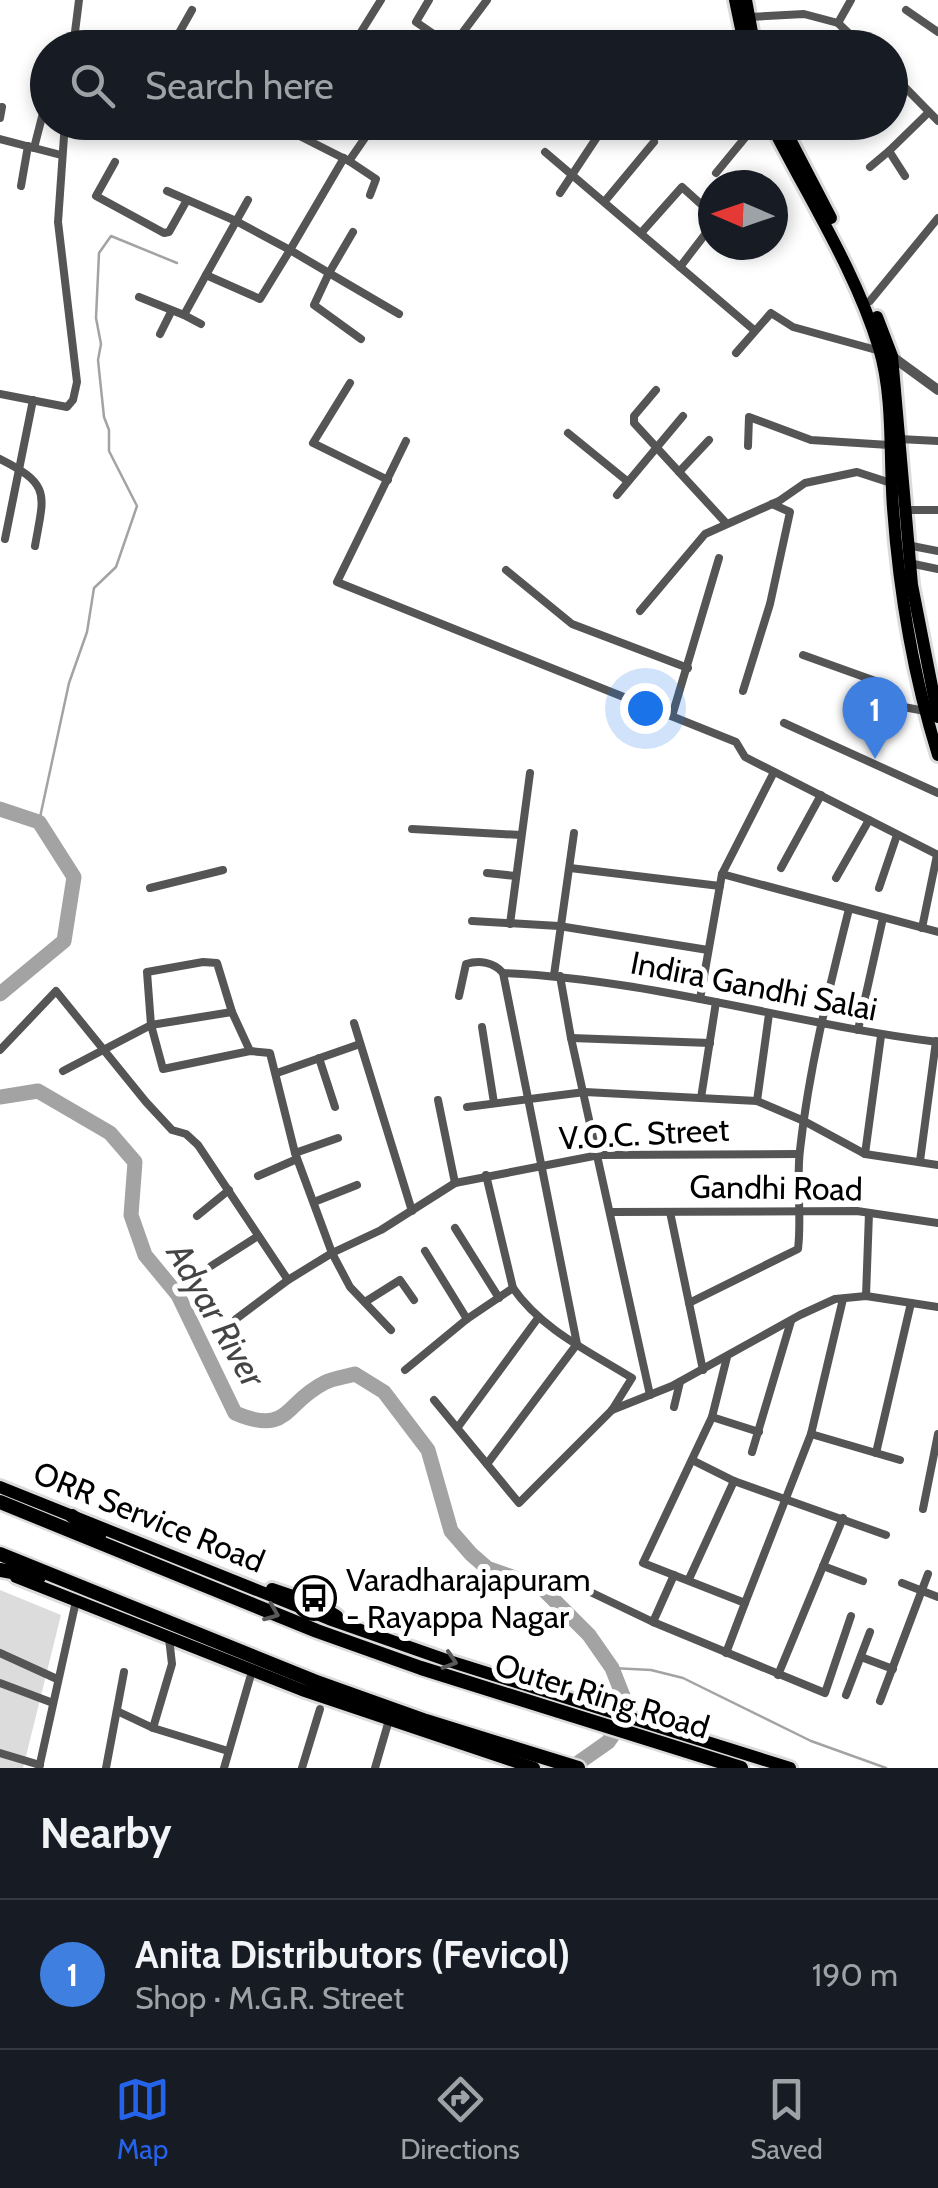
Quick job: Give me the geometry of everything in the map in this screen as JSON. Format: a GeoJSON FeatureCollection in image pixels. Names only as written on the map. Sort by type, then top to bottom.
{"type":"FeatureCollection","features":[{"type":"Feature","properties":{"kind":"highway","name":"Outer Ring Road"},"geometry":{"type":"LineString","coordinates":[[0,1502],[317,1632],[566,1713],[605,1717],[741,1768]]}},
{"type":"Feature","properties":{"kind":"highway"},"geometry":{"type":"LineString","coordinates":[[72,1516],[118,1550]]}},
{"type":"Feature","properties":{"kind":"highway"},"geometry":{"type":"LineString","coordinates":[[0,1554],[366,1700],[578,1768]]}},
{"type":"Feature","properties":{"kind":"highway"},"geometry":{"type":"LineString","coordinates":[[0,1570],[65,1581]]}},
{"type":"Feature","properties":{"kind":"main road"},"geometry":{"type":"LineString","coordinates":[[736,0],[748,30]]}},
{"type":"Feature","properties":{"kind":"main road"},"geometry":{"type":"LineString","coordinates":[[744,30],[746,0]]}},
{"type":"Feature","properties":{"kind":"main road"},"geometry":{"type":"LineString","coordinates":[[779,140],[886,354]]}},
{"type":"Feature","properties":{"kind":"main road"},"geometry":{"type":"LineString","coordinates":[[790,140],[870,301],[886,354],[905,607],[931,714]]}},
{"type":"Feature","properties":{"kind":"main road"},"geometry":{"type":"LineString","coordinates":[[896,484],[904,510],[938,754]]}},
{"type":"Feature","properties":{"kind":"main road","name":"ORR Service Road"},"geometry":{"type":"LineString","coordinates":[[0,1487],[353,1628],[605,1717]]}},
{"type":"Feature","properties":{"kind":"main road"},"geometry":{"type":"LineString","coordinates":[[0,1570],[209,1653],[323,1704]]}},
{"type":"Feature","properties":{"kind":"main road"},"geometry":{"type":"LineString","coordinates":[[209,1653],[250,1678],[276,1688],[534,1768]]}},
{"type":"Feature","properties":{"kind":"main road"},"geometry":{"type":"LineString","coordinates":[[636,1728],[790,1768]]}},
{"type":"Feature","properties":{"kind":"street"},"geometry":{"type":"LineString","coordinates":[[76,30],[79,0]]}},
{"type":"Feature","properties":{"kind":"street"},"geometry":{"type":"LineString","coordinates":[[363,30],[381,0]]}},
{"type":"Feature","properties":{"kind":"street"},"geometry":{"type":"LineString","coordinates":[[417,0],[428,2],[416,22],[426,30]]}},
{"type":"Feature","properties":{"kind":"street"},"geometry":{"type":"LineString","coordinates":[[464,30],[487,0]]}},
{"type":"Feature","properties":{"kind":"street"},"geometry":{"type":"LineString","coordinates":[[838,22],[851,0]]}},
{"type":"Feature","properties":{"kind":"street"},"geometry":{"type":"LineString","coordinates":[[181,30],[192,10]]}},
{"type":"Feature","properties":{"kind":"street"},"geometry":{"type":"LineString","coordinates":[[906,10],[938,32]]}},
{"type":"Feature","properties":{"kind":"street"},"geometry":{"type":"LineString","coordinates":[[744,18],[804,14],[838,22],[846,30]]}},
{"type":"Feature","properties":{"kind":"street"},"geometry":{"type":"LineString","coordinates":[[908,90],[938,121]]}},
{"type":"Feature","properties":{"kind":"street"},"geometry":{"type":"LineString","coordinates":[[0,118],[2,107]]}},
{"type":"Feature","properties":{"kind":"street"},"geometry":{"type":"LineString","coordinates":[[908,133],[929,112]]}},
{"type":"Feature","properties":{"kind":"street"},"geometry":{"type":"LineString","coordinates":[[0,139],[62,155]]}},
{"type":"Feature","properties":{"kind":"street"},"geometry":{"type":"LineString","coordinates":[[20,186],[33,140]]}},
{"type":"Feature","properties":{"kind":"street"},"geometry":{"type":"LineString","coordinates":[[0,394],[72,406],[77,382],[58,222],[63,140]]}},
{"type":"Feature","properties":{"kind":"street"},"geometry":{"type":"LineString","coordinates":[[308,140],[376,179],[370,194]]}},
{"type":"Feature","properties":{"kind":"street"},"geometry":{"type":"LineString","coordinates":[[206,275],[260,299],[361,140]]}},
{"type":"Feature","properties":{"kind":"street"},"geometry":{"type":"LineString","coordinates":[[560,193],[595,140]]}},
{"type":"Feature","properties":{"kind":"street"},"geometry":{"type":"LineString","coordinates":[[718,170],[743,140]]}},
{"type":"Feature","properties":{"kind":"street"},"geometry":{"type":"LineString","coordinates":[[870,167],[901,140]]}},
{"type":"Feature","properties":{"kind":"street"},"geometry":{"type":"LineString","coordinates":[[605,200],[654,142]]}},
{"type":"Feature","properties":{"kind":"street"},"geometry":{"type":"LineString","coordinates":[[545,152],[754,330]]}},
{"type":"Feature","properties":{"kind":"street"},"geometry":{"type":"LineString","coordinates":[[889,152],[905,176]]}},
{"type":"Feature","properties":{"kind":"street"},"geometry":{"type":"LineString","coordinates":[[115,162],[96,196],[164,233],[169,232],[188,200]]}},
{"type":"Feature","properties":{"kind":"street"},"geometry":{"type":"LineString","coordinates":[[641,234],[682,187],[698,201]]}},
{"type":"Feature","properties":{"kind":"street"},"geometry":{"type":"LineString","coordinates":[[167,191],[290,250],[399,314]]}},
{"type":"Feature","properties":{"kind":"street"},"geometry":{"type":"LineString","coordinates":[[184,315],[248,200]]}},
{"type":"Feature","properties":{"kind":"street"},"geometry":{"type":"LineString","coordinates":[[870,301],[938,218]]}},
{"type":"Feature","properties":{"kind":"street"},"geometry":{"type":"LineString","coordinates":[[352,232],[314,305],[360,339]]}},
{"type":"Feature","properties":{"kind":"street"},"geometry":{"type":"LineString","coordinates":[[680,267],[698,244]]}},
{"type":"Feature","properties":{"kind":"street"},"geometry":{"type":"LineString","coordinates":[[140,297],[201,324]]}},
{"type":"Feature","properties":{"kind":"street"},"geometry":{"type":"LineString","coordinates":[[160,334],[171,312]]}},
{"type":"Feature","properties":{"kind":"street"},"geometry":{"type":"LineString","coordinates":[[736,353],[771,313],[793,327],[886,354],[938,390]]}},
{"type":"Feature","properties":{"kind":"street"},"geometry":{"type":"LineString","coordinates":[[350,383],[312,442],[388,480]]}},
{"type":"Feature","properties":{"kind":"street"},"geometry":{"type":"LineString","coordinates":[[656,390],[634,416],[634,423],[726,523]]}},
{"type":"Feature","properties":{"kind":"street"},"geometry":{"type":"LineString","coordinates":[[5,539],[32,400]]}},
{"type":"Feature","properties":{"kind":"street"},"geometry":{"type":"LineString","coordinates":[[616,496],[683,416]]}},
{"type":"Feature","properties":{"kind":"street"},"geometry":{"type":"LineString","coordinates":[[748,446],[749,418],[811,440],[938,440]]}},
{"type":"Feature","properties":{"kind":"street"},"geometry":{"type":"LineString","coordinates":[[568,433],[628,482]]}},
{"type":"Feature","properties":{"kind":"street"},"geometry":{"type":"LineString","coordinates":[[678,472],[709,440]]}},
{"type":"Feature","properties":{"kind":"street"},"geometry":{"type":"LineString","coordinates":[[406,441],[337,582],[736,742],[745,758],[938,855],[922,928]]}},
{"type":"Feature","properties":{"kind":"street"},"geometry":{"type":"LineString","coordinates":[[0,459],[19,468],[42,488],[44,498],[35,546]]}},
{"type":"Feature","properties":{"kind":"street"},"geometry":{"type":"LineString","coordinates":[[640,611],[705,534],[726,523],[772,504],[805,484],[836,475],[857,472],[896,484]]}},
{"type":"Feature","properties":{"kind":"street"},"geometry":{"type":"LineString","coordinates":[[744,691],[770,604],[790,512],[772,504]]}},
{"type":"Feature","properties":{"kind":"street"},"geometry":{"type":"LineString","coordinates":[[904,510],[938,510]]}},
{"type":"Feature","properties":{"kind":"street"},"geometry":{"type":"LineString","coordinates":[[907,545],[938,550]]}},
{"type":"Feature","properties":{"kind":"street"},"geometry":{"type":"LineString","coordinates":[[672,716],[719,558]]}},
{"type":"Feature","properties":{"kind":"street"},"geometry":{"type":"LineString","coordinates":[[909,564],[938,569]]}},
{"type":"Feature","properties":{"kind":"street"},"geometry":{"type":"LineString","coordinates":[[506,570],[572,624],[688,668]]}},
{"type":"Feature","properties":{"kind":"street"},"geometry":{"type":"LineString","coordinates":[[803,655],[882,683],[877,702],[931,714]]}},
{"type":"Feature","properties":{"kind":"street"},"geometry":{"type":"LineString","coordinates":[[784,724],[938,793]]}},
{"type":"Feature","properties":{"kind":"street"},"geometry":{"type":"LineString","coordinates":[[700,999],[722,874],[774,772]]}},
{"type":"Feature","properties":{"kind":"street"},"geometry":{"type":"LineString","coordinates":[[510,924],[530,773]]}},
{"type":"Feature","properties":{"kind":"street"},"geometry":{"type":"LineString","coordinates":[[780,868],[820,795]]}},
{"type":"Feature","properties":{"kind":"street"},"geometry":{"type":"LineString","coordinates":[[836,878],[869,820]]}},
{"type":"Feature","properties":{"kind":"street"},"geometry":{"type":"LineString","coordinates":[[412,829],[522,835]]}},
{"type":"Feature","properties":{"kind":"street"},"geometry":{"type":"LineString","coordinates":[[574,833],[559,926],[557,976],[650,1395]]}},
{"type":"Feature","properties":{"kind":"street"},"geometry":{"type":"LineString","coordinates":[[879,888],[898,835]]}},
{"type":"Feature","properties":{"kind":"street"},"geometry":{"type":"LineString","coordinates":[[570,868],[720,886]]}},
{"type":"Feature","properties":{"kind":"street"},"geometry":{"type":"LineString","coordinates":[[150,888],[224,870]]}},
{"type":"Feature","properties":{"kind":"street"},"geometry":{"type":"LineString","coordinates":[[488,874],[516,876]]}},
{"type":"Feature","properties":{"kind":"street"},"geometry":{"type":"LineString","coordinates":[[722,874],[938,932]]}},
{"type":"Feature","properties":{"kind":"street"},"geometry":{"type":"LineString","coordinates":[[689,1303],[795,1252],[799,1244],[797,1210],[804,1121],[820,1024],[849,909]]}},
{"type":"Feature","properties":{"kind":"street"},"geometry":{"type":"LineString","coordinates":[[858,1030],[883,918]]}},
{"type":"Feature","properties":{"kind":"street"},"geometry":{"type":"LineString","coordinates":[[472,920],[559,926],[708,950]]}},
{"type":"Feature","properties":{"kind":"street"},"geometry":{"type":"LineString","coordinates":[[250,1051],[216,963],[147,972],[152,1025],[163,1069],[250,1051],[270,1052],[296,1156],[332,1253],[350,1287],[391,1330]]}},
{"type":"Feature","properties":{"kind":"street","name":"Indira Gandhi Salai"},"geometry":{"type":"LineString","coordinates":[[460,996],[466,964],[492,964],[502,974],[557,976],[700,999],[882,1036],[937,1042]]}},
{"type":"Feature","properties":{"kind":"street"},"geometry":{"type":"LineString","coordinates":[[487,1464],[577,1344],[502,974]]}},
{"type":"Feature","properties":{"kind":"street"},"geometry":{"type":"LineString","coordinates":[[0,1050],[56,991],[172,1130],[186,1134],[198,1145],[288,1280]]}},
{"type":"Feature","properties":{"kind":"street"},"geometry":{"type":"LineString","coordinates":[[702,1098],[716,1002]]}},
{"type":"Feature","properties":{"kind":"street"},"geometry":{"type":"LineString","coordinates":[[63,1070],[152,1025],[232,1012]]}},
{"type":"Feature","properties":{"kind":"street"},"geometry":{"type":"LineString","coordinates":[[756,1101],[769,1014]]}},
{"type":"Feature","properties":{"kind":"street"},"geometry":{"type":"LineString","coordinates":[[354,1024],[412,1211]]}},
{"type":"Feature","properties":{"kind":"street"},"geometry":{"type":"LineString","coordinates":[[482,1027],[494,1102]]}},
{"type":"Feature","properties":{"kind":"street"},"geometry":{"type":"LineString","coordinates":[[865,1154],[882,1036]]}},
{"type":"Feature","properties":{"kind":"street"},"geometry":{"type":"LineString","coordinates":[[571,1038],[710,1043]]}},
{"type":"Feature","properties":{"kind":"street"},"geometry":{"type":"LineString","coordinates":[[920,1161],[937,1042]]}},
{"type":"Feature","properties":{"kind":"street"},"geometry":{"type":"LineString","coordinates":[[276,1074],[360,1044]]}},
{"type":"Feature","properties":{"kind":"street"},"geometry":{"type":"LineString","coordinates":[[319,1058],[335,1107]]}},
{"type":"Feature","properties":{"kind":"street"},"geometry":{"type":"LineString","coordinates":[[467,1107],[585,1092],[756,1101],[804,1121],[865,1154],[938,1165]]}},
{"type":"Feature","properties":{"kind":"street"},"geometry":{"type":"LineString","coordinates":[[438,1100],[455,1183]]}},
{"type":"Feature","properties":{"kind":"street"},"geometry":{"type":"LineString","coordinates":[[258,1176],[338,1138]]}},
{"type":"Feature","properties":{"kind":"street","name":"V.O.C. Street"},"geometry":{"type":"LineString","coordinates":[[236,1319],[288,1280],[381,1230],[455,1183],[599,1154],[800,1154]]}},
{"type":"Feature","properties":{"kind":"street"},"geometry":{"type":"LineString","coordinates":[[434,1400],[519,1503],[612,1410],[632,1378],[538,1318],[513,1288],[486,1175]]}},
{"type":"Feature","properties":{"kind":"street"},"geometry":{"type":"LineString","coordinates":[[314,1202],[357,1184]]}},
{"type":"Feature","properties":{"kind":"street"},"geometry":{"type":"LineString","coordinates":[[197,1216],[229,1190]]}},
{"type":"Feature","properties":{"kind":"street","name":"Gandhi Road"},"geometry":{"type":"LineString","coordinates":[[612,1212],[869,1212],[938,1223]]}},
{"type":"Feature","properties":{"kind":"street"},"geometry":{"type":"LineString","coordinates":[[670,1212],[703,1370]]}},
{"type":"Feature","properties":{"kind":"street"},"geometry":{"type":"LineString","coordinates":[[866,1296],[869,1212]]}},
{"type":"Feature","properties":{"kind":"street"},"geometry":{"type":"LineString","coordinates":[[454,1228],[500,1298]]}},
{"type":"Feature","properties":{"kind":"street"},"geometry":{"type":"LineString","coordinates":[[212,1266],[258,1236]]}},
{"type":"Feature","properties":{"kind":"street"},"geometry":{"type":"LineString","coordinates":[[424,1252],[467,1320]]}},
{"type":"Feature","properties":{"kind":"street"},"geometry":{"type":"LineString","coordinates":[[365,1302],[400,1280],[414,1300]]}},
{"type":"Feature","properties":{"kind":"street"},"geometry":{"type":"LineString","coordinates":[[406,1370],[513,1288]]}},
{"type":"Feature","properties":{"kind":"street"},"geometry":{"type":"LineString","coordinates":[[612,1410],[680,1382],[791,1320],[843,1298],[866,1296],[938,1307]]}},
{"type":"Feature","properties":{"kind":"street"},"geometry":{"type":"LineString","coordinates":[[726,1653],[811,1434],[843,1298]]}},
{"type":"Feature","properties":{"kind":"street"},"geometry":{"type":"LineString","coordinates":[[876,1453],[911,1303]]}},
{"type":"Feature","properties":{"kind":"street"},"geometry":{"type":"LineString","coordinates":[[458,1428],[538,1318]]}},
{"type":"Feature","properties":{"kind":"street"},"geometry":{"type":"LineString","coordinates":[[752,1452],[791,1320]]}},
{"type":"Feature","properties":{"kind":"street"},"geometry":{"type":"LineString","coordinates":[[727,1358],[712,1416],[642,1562],[745,1603]]}},
{"type":"Feature","properties":{"kind":"street"},"geometry":{"type":"LineString","coordinates":[[674,1408],[680,1382]]}},
{"type":"Feature","properties":{"kind":"street"},"geometry":{"type":"LineString","coordinates":[[712,1416],[759,1432]]}},
{"type":"Feature","properties":{"kind":"street"},"geometry":{"type":"LineString","coordinates":[[811,1434],[900,1460]]}},
{"type":"Feature","properties":{"kind":"street"},"geometry":{"type":"LineString","coordinates":[[923,1509],[938,1434]]}},
{"type":"Feature","properties":{"kind":"street"},"geometry":{"type":"LineString","coordinates":[[692,1460],[734,1481],[886,1535]]}},
{"type":"Feature","properties":{"kind":"street"},"geometry":{"type":"LineString","coordinates":[[689,1578],[734,1481]]}},
{"type":"Feature","properties":{"kind":"street"},"geometry":{"type":"LineString","coordinates":[[778,1675],[843,1518]]}},
{"type":"Feature","properties":{"kind":"street"},"geometry":{"type":"LineString","coordinates":[[824,1566],[863,1581]]}},
{"type":"Feature","properties":{"kind":"street"},"geometry":{"type":"LineString","coordinates":[[652,1622],[674,1574]]}},
{"type":"Feature","properties":{"kind":"street"},"geometry":{"type":"LineString","coordinates":[[880,1701],[928,1574]]}},
{"type":"Feature","properties":{"kind":"street"},"geometry":{"type":"LineString","coordinates":[[572,1580],[652,1622],[825,1693],[852,1616]]}},
{"type":"Feature","properties":{"kind":"street"},"geometry":{"type":"LineString","coordinates":[[902,1583],[938,1596]]}},
{"type":"Feature","properties":{"kind":"street"},"geometry":{"type":"LineString","coordinates":[[0,1753],[40,1767],[76,1600]]}},
{"type":"Feature","properties":{"kind":"street"},"geometry":{"type":"LineString","coordinates":[[846,1696],[870,1632]]}},
{"type":"Feature","properties":{"kind":"street"},"geometry":{"type":"LineString","coordinates":[[153,1728],[172,1664],[169,1638]]}},
{"type":"Feature","properties":{"kind":"street"},"geometry":{"type":"LineString","coordinates":[[0,1654],[57,1678]]}},
{"type":"Feature","properties":{"kind":"street"},"geometry":{"type":"LineString","coordinates":[[861,1657],[893,1669]]}},
{"type":"Feature","properties":{"kind":"street"},"geometry":{"type":"LineString","coordinates":[[106,1768],[124,1672]]}},
{"type":"Feature","properties":{"kind":"street"},"geometry":{"type":"LineString","coordinates":[[224,1768],[250,1678]]}},
{"type":"Feature","properties":{"kind":"street"},"geometry":{"type":"LineString","coordinates":[[0,1682],[53,1703]]}},
{"type":"Feature","properties":{"kind":"street"},"geometry":{"type":"LineString","coordinates":[[302,1768],[323,1704]]}},
{"type":"Feature","properties":{"kind":"street"},"geometry":{"type":"LineString","coordinates":[[117,1711],[153,1728],[228,1751]]}},
{"type":"Feature","properties":{"kind":"street"},"geometry":{"type":"LineString","coordinates":[[374,1768],[389,1720]]}},
{"type":"Feature","properties":{"kind":"shaded area"},"geometry":{"type":"Polygon","coordinates":[[[0,1590],[61,1615],[23,1768],[0,1768],[0,1590]]]}},
{"type":"Feature","properties":{"kind":"waterway"},"geometry":{"type":"LineString","coordinates":[[39,822],[69,683],[87,632],[94,588],[116,567],[137,506],[109,451],[98,360],[99,253],[111,236],[177,263]]}},
{"type":"Feature","properties":{"kind":"waterway","name":"Adyar River"},"geometry":{"type":"LineString","coordinates":[[0,809],[39,822],[74,877],[64,941],[0,994]]}},
{"type":"Feature","properties":{"kind":"waterway","name":"Adyar River"},"geometry":{"type":"LineString","coordinates":[[0,1097],[38,1091],[110,1133],[135,1162],[131,1215],[145,1255],[178,1295],[235,1413],[266,1421],[276,1419],[324,1383],[355,1374],[384,1392],[428,1450],[451,1531],[487,1568],[541,1587],[589,1635],[612,1668],[625,1701],[621,1724],[608,1742],[571,1768]]}},
{"type":"Feature","properties":{"kind":"waterway"},"geometry":{"type":"LineString","coordinates":[[612,1668],[651,1670],[683,1678],[811,1741],[886,1768]]}},
{"type":"Feature","properties":{"kind":"place","name":"Anita Distributors (Fevicol)"},"geometry":{"type":"Point","coordinates":[875,759]}},
{"type":"Feature","properties":{"kind":"place","name":"Varadharajapuram - Rayappa Nagar"},"geometry":{"type":"Point","coordinates":[314,1598]}}]}
